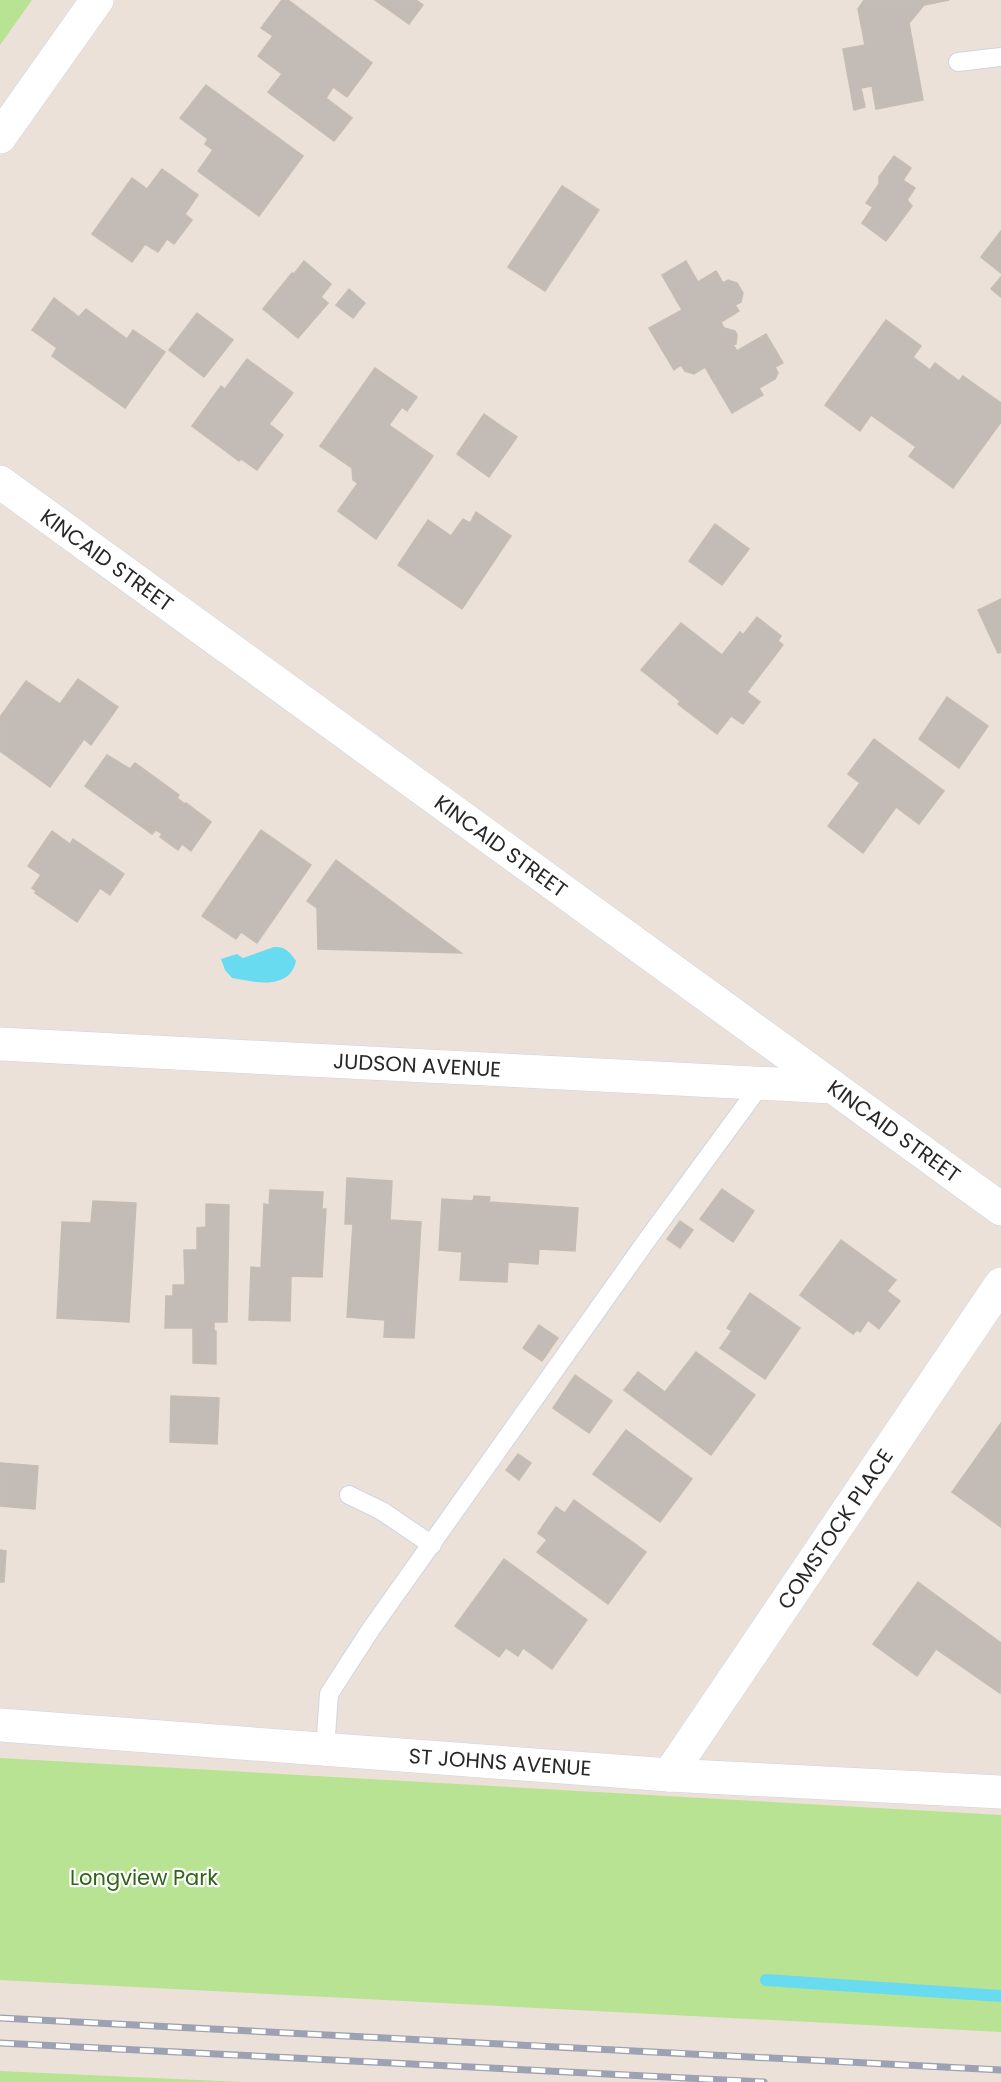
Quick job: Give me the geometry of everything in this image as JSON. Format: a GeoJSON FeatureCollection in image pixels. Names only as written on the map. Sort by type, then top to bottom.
{"type":"FeatureCollection","features":[{"type":"Feature","properties":{"kind":"street"},"geometry":{"type":"LineString","coordinates":[[0,137],[97,0]]}},
{"type":"Feature","properties":{"kind":"street","name":"KINCAID STREET"},"geometry":{"type":"LineString","coordinates":[[0,482],[1001,1209]]}},
{"type":"Feature","properties":{"kind":"street","name":"JUDSON AVENUE"},"geometry":{"type":"LineString","coordinates":[[0,1044],[833,1087]]}},
{"type":"Feature","properties":{"kind":"street","name":"COMSTOCK PLACE"},"geometry":{"type":"LineString","coordinates":[[669,1775],[1001,1284]]}},
{"type":"Feature","properties":{"kind":"street","name":"ST JOHNS AVENUE"},"geometry":{"type":"LineString","coordinates":[[0,1725],[669,1775],[1001,1792]]}},
{"type":"Feature","properties":{"kind":"lane"},"geometry":{"type":"LineString","coordinates":[[958,62],[1001,57]]}},
{"type":"Feature","properties":{"kind":"lane"},"geometry":{"type":"LineString","coordinates":[[325,1749],[329,1694],[371,1629],[647,1240],[762,1083]]}},
{"type":"Feature","properties":{"kind":"lane"},"geometry":{"type":"LineString","coordinates":[[349,1495],[382,1511],[432,1545]]}},
{"type":"Feature","properties":{"kind":"green space"},"geometry":{"type":"Polygon","coordinates":[[[0,0],[32,0],[0,45],[0,0]]]}},
{"type":"Feature","properties":{"kind":"green space","name":"Longview Park"},"geometry":{"type":"Polygon","coordinates":[[[0,1758],[1001,1815],[1001,2032],[0,1980],[0,1758]]]}},
{"type":"Feature","properties":{"kind":"green space"},"geometry":{"type":"Polygon","coordinates":[[[0,2071],[242,2082],[0,2082],[0,2071]]]}},
{"type":"Feature","properties":{"kind":"water"},"geometry":{"type":"Polygon","coordinates":[[[274,947],[287,950],[296,961],[292,971],[279,981],[261,982],[232,978],[225,970],[221,959],[237,954],[243,958],[274,947]]]}},
{"type":"Feature","properties":{"kind":"building"},"geometry":{"type":"Polygon","coordinates":[[[282,0],[288,0],[372,63],[347,97],[333,87],[326,98],[352,118],[334,141],[268,92],[282,74],[258,56],[273,36],[261,28],[282,0]]]}},
{"type":"Feature","properties":{"kind":"building"},"geometry":{"type":"Polygon","coordinates":[[[375,0],[416,0],[423,5],[409,24],[375,0]]]}},
{"type":"Feature","properties":{"kind":"building"},"geometry":{"type":"Polygon","coordinates":[[[864,0],[949,0],[924,5],[909,23],[923,100],[876,109],[872,86],[861,88],[865,107],[854,110],[843,49],[865,45],[858,9],[864,0]]]}},
{"type":"Feature","properties":{"kind":"building"},"geometry":{"type":"Polygon","coordinates":[[[206,85],[303,156],[259,216],[198,171],[213,150],[205,144],[208,139],[180,118],[206,85]]]}},
{"type":"Feature","properties":{"kind":"building"},"geometry":{"type":"Polygon","coordinates":[[[894,156],[911,168],[903,180],[915,188],[907,200],[912,206],[886,241],[862,223],[873,207],[866,203],[879,184],[879,177],[894,156]]]}},
{"type":"Feature","properties":{"kind":"building"},"geometry":{"type":"Polygon","coordinates":[[[162,169],[198,195],[185,214],[192,220],[174,244],[167,239],[158,252],[145,244],[132,262],[92,234],[132,178],[147,189],[162,169]]]}},
{"type":"Feature","properties":{"kind":"building"},"geometry":{"type":"Polygon","coordinates":[[[562,186],[599,210],[545,291],[508,267],[562,186]]]}},
{"type":"Feature","properties":{"kind":"building"},"geometry":{"type":"Polygon","coordinates":[[[1001,231],[1001,273],[981,257],[1001,231]]]}},
{"type":"Feature","properties":{"kind":"building"},"geometry":{"type":"Polygon","coordinates":[[[304,261],[331,284],[321,297],[328,303],[298,338],[263,309],[304,261]]]}},
{"type":"Feature","properties":{"kind":"building"},"geometry":{"type":"Polygon","coordinates":[[[686,261],[698,282],[716,271],[723,283],[728,280],[737,283],[743,293],[741,302],[735,305],[739,311],[721,322],[724,328],[735,331],[736,344],[733,345],[737,351],[766,334],[783,363],[775,367],[778,373],[775,379],[759,388],[763,395],[732,413],[705,367],[694,374],[685,371],[681,365],[674,370],[649,328],[682,310],[662,275],[686,261]]]}},
{"type":"Feature","properties":{"kind":"building"},"geometry":{"type":"Polygon","coordinates":[[[1001,277],[1001,297],[991,289],[1001,277]]]}},
{"type":"Feature","properties":{"kind":"building"},"geometry":{"type":"Polygon","coordinates":[[[349,289],[365,303],[353,318],[336,305],[349,289]]]}},
{"type":"Feature","properties":{"kind":"building"},"geometry":{"type":"Polygon","coordinates":[[[54,298],[79,317],[86,309],[127,339],[133,330],[165,352],[125,408],[52,356],[57,348],[32,330],[54,298]]]}},
{"type":"Feature","properties":{"kind":"building"},"geometry":{"type":"Polygon","coordinates":[[[197,313],[233,340],[204,377],[169,350],[197,313]]]}},
{"type":"Feature","properties":{"kind":"building"},"geometry":{"type":"Polygon","coordinates":[[[886,320],[921,346],[913,357],[930,370],[935,363],[959,381],[963,376],[1001,403],[1001,422],[953,488],[909,456],[916,447],[871,415],[860,431],[825,405],[886,320]]]}},
{"type":"Feature","properties":{"kind":"building"},"geometry":{"type":"Polygon","coordinates":[[[247,359],[293,393],[269,424],[283,435],[257,470],[241,459],[239,461],[192,426],[221,386],[225,389],[247,359]]]}},
{"type":"Feature","properties":{"kind":"building"},"geometry":{"type":"Polygon","coordinates":[[[375,368],[417,397],[407,411],[402,407],[389,425],[433,456],[376,539],[338,511],[358,483],[353,480],[352,468],[320,446],[375,368]]]}},
{"type":"Feature","properties":{"kind":"building"},"geometry":{"type":"Polygon","coordinates":[[[484,414],[517,437],[489,477],[457,454],[484,414]]]}},
{"type":"Feature","properties":{"kind":"building"},"geometry":{"type":"Polygon","coordinates":[[[476,512],[511,536],[462,609],[398,565],[428,520],[451,536],[463,519],[470,523],[476,512]]]}},
{"type":"Feature","properties":{"kind":"building"},"geometry":{"type":"Polygon","coordinates":[[[715,524],[749,549],[722,585],[689,561],[715,524]]]}},
{"type":"Feature","properties":{"kind":"building"},"geometry":{"type":"Polygon","coordinates":[[[1001,599],[1001,652],[998,653],[978,610],[1001,599]]]}},
{"type":"Feature","properties":{"kind":"building"},"geometry":{"type":"Polygon","coordinates":[[[757,617],[781,636],[778,641],[783,645],[747,692],[760,702],[743,724],[731,716],[717,734],[678,704],[680,701],[641,670],[681,623],[722,655],[740,632],[743,635],[757,617]]]}},
{"type":"Feature","properties":{"kind":"building"},"geometry":{"type":"Polygon","coordinates":[[[78,679],[118,707],[91,745],[84,739],[50,787],[0,751],[0,717],[26,681],[60,704],[78,679]]]}},
{"type":"Feature","properties":{"kind":"building"},"geometry":{"type":"Polygon","coordinates":[[[947,697],[988,726],[959,768],[919,739],[947,697]]]}},
{"type":"Feature","properties":{"kind":"building"},"geometry":{"type":"Polygon","coordinates":[[[874,739],[944,791],[919,824],[896,807],[863,853],[828,826],[860,783],[848,774],[874,739]]]}},
{"type":"Feature","properties":{"kind":"building"},"geometry":{"type":"Polygon","coordinates":[[[107,755],[130,769],[135,763],[179,795],[177,798],[211,822],[191,851],[182,844],[178,850],[160,837],[162,834],[156,830],[152,834],[85,786],[107,755]]]}},
{"type":"Feature","properties":{"kind":"building"},"geometry":{"type":"Polygon","coordinates":[[[261,830],[311,865],[257,943],[241,932],[236,939],[202,916],[261,830]]]}},
{"type":"Feature","properties":{"kind":"building"},"geometry":{"type":"Polygon","coordinates":[[[52,831],[70,844],[73,839],[124,874],[110,895],[100,888],[77,922],[35,893],[36,891],[32,888],[41,875],[28,866],[52,831]]]}},
{"type":"Feature","properties":{"kind":"building"},"geometry":{"type":"Polygon","coordinates":[[[336,860],[461,953],[318,949],[317,908],[307,901],[336,860]]]}},
{"type":"Feature","properties":{"kind":"building"},"geometry":{"type":"Polygon","coordinates":[[[347,1178],[392,1181],[390,1220],[421,1222],[414,1338],[384,1337],[385,1320],[347,1317],[353,1224],[345,1224],[347,1178]]]}},
{"type":"Feature","properties":{"kind":"building"},"geometry":{"type":"Polygon","coordinates":[[[722,1189],[754,1211],[733,1242],[700,1219],[722,1189]]]}},
{"type":"Feature","properties":{"kind":"building"},"geometry":{"type":"Polygon","coordinates":[[[270,1190],[323,1192],[322,1209],[326,1209],[322,1277],[291,1276],[290,1321],[249,1320],[251,1267],[261,1268],[264,1204],[269,1205],[270,1190]]]}},
{"type":"Feature","properties":{"kind":"building"},"geometry":{"type":"Polygon","coordinates":[[[474,1196],[490,1197],[489,1202],[578,1208],[575,1251],[539,1249],[538,1264],[508,1262],[507,1282],[460,1280],[462,1252],[439,1250],[442,1199],[473,1201],[474,1196]]]}},
{"type":"Feature","properties":{"kind":"building"},"geometry":{"type":"Polygon","coordinates":[[[93,1201],[136,1203],[129,1322],[57,1318],[62,1222],[91,1223],[93,1201]]]}},
{"type":"Feature","properties":{"kind":"building"},"geometry":{"type":"Polygon","coordinates":[[[206,1204],[229,1205],[227,1322],[214,1322],[216,1364],[193,1363],[193,1328],[165,1328],[166,1296],[173,1296],[173,1285],[185,1285],[184,1250],[197,1250],[197,1228],[206,1227],[206,1204]]]}},
{"type":"Feature","properties":{"kind":"building"},"geometry":{"type":"Polygon","coordinates":[[[680,1221],[693,1230],[680,1248],[667,1239],[680,1221]]]}},
{"type":"Feature","properties":{"kind":"building"},"geometry":{"type":"Polygon","coordinates":[[[841,1240],[896,1280],[887,1291],[900,1301],[879,1329],[868,1320],[860,1332],[857,1330],[853,1334],[800,1295],[841,1240]]]}},
{"type":"Feature","properties":{"kind":"building"},"geometry":{"type":"Polygon","coordinates":[[[750,1293],[800,1328],[765,1379],[720,1348],[732,1331],[727,1328],[750,1293]]]}},
{"type":"Feature","properties":{"kind":"building"},"geometry":{"type":"Polygon","coordinates":[[[539,1325],[558,1338],[542,1361],[523,1348],[539,1325]]]}},
{"type":"Feature","properties":{"kind":"building"},"geometry":{"type":"Polygon","coordinates":[[[696,1352],[755,1395],[711,1455],[624,1390],[638,1372],[665,1392],[696,1352]]]}},
{"type":"Feature","properties":{"kind":"building"},"geometry":{"type":"Polygon","coordinates":[[[575,1375],[612,1401],[589,1433],[553,1408],[575,1375]]]}},
{"type":"Feature","properties":{"kind":"building"},"geometry":{"type":"Polygon","coordinates":[[[171,1396],[219,1398],[217,1444],[170,1442],[171,1396]]]}},
{"type":"Feature","properties":{"kind":"building"},"geometry":{"type":"Polygon","coordinates":[[[1001,1423],[1001,1527],[952,1492],[1001,1423]]]}},
{"type":"Feature","properties":{"kind":"building"},"geometry":{"type":"Polygon","coordinates":[[[626,1430],[692,1479],[660,1522],[593,1474],[626,1430]]]}},
{"type":"Feature","properties":{"kind":"building"},"geometry":{"type":"Polygon","coordinates":[[[518,1454],[531,1463],[519,1480],[506,1470],[518,1454]]]}},
{"type":"Feature","properties":{"kind":"building"},"geometry":{"type":"Polygon","coordinates":[[[0,1463],[38,1466],[35,1509],[0,1506],[0,1463]]]}},
{"type":"Feature","properties":{"kind":"building"},"geometry":{"type":"Polygon","coordinates":[[[574,1500],[646,1552],[608,1604],[537,1552],[547,1540],[538,1533],[556,1507],[565,1513],[574,1500]]]}},
{"type":"Feature","properties":{"kind":"building"},"geometry":{"type":"Polygon","coordinates":[[[0,1550],[6,1551],[4,1582],[0,1582],[0,1550]]]}},
{"type":"Feature","properties":{"kind":"building"},"geometry":{"type":"Polygon","coordinates":[[[504,1559],[587,1620],[552,1669],[523,1648],[518,1656],[506,1648],[499,1657],[455,1626],[504,1559]]]}},
{"type":"Feature","properties":{"kind":"building"},"geometry":{"type":"Polygon","coordinates":[[[918,1582],[1001,1643],[1000,1693],[936,1649],[917,1676],[873,1644],[918,1582]]]}},
{"type":"Feature","properties":{"kind":"waterway"},"geometry":{"type":"LineString","coordinates":[[766,1980],[1001,1996]]}},
{"type":"Feature","properties":{"kind":"railway"},"geometry":{"type":"LineString","coordinates":[[0,2018],[1001,2070]]}},
{"type":"Feature","properties":{"kind":"railway"},"geometry":{"type":"LineString","coordinates":[[0,2043],[764,2082]]}}]}
